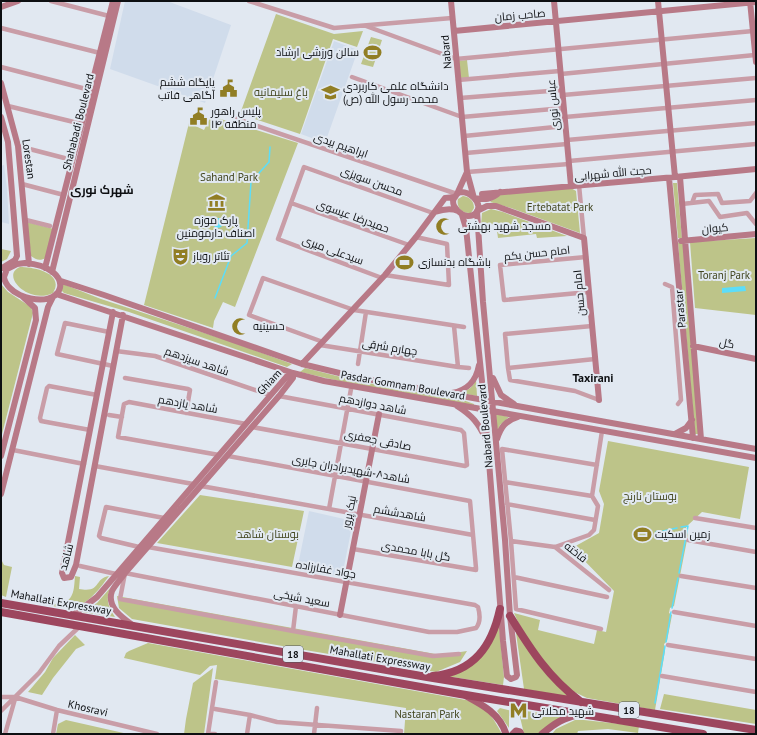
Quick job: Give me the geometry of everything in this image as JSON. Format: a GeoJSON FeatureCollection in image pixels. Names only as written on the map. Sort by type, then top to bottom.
{"type":"FeatureCollection","features":[{"type":"Feature","properties":{"kind":"highway","name":"Mahallati Expressway"},"geometry":{"type":"LineString","coordinates":[[1,603],[427,677],[756,730]]}},
{"type":"Feature","properties":{"kind":"highway"},"geometry":{"type":"LineString","coordinates":[[427,677],[439,676],[455,671],[466,665],[484,650],[493,634],[500,609]]}},
{"type":"Feature","properties":{"kind":"highway","name":"Mahallati Expressway"},"geometry":{"type":"LineString","coordinates":[[1,612],[460,694],[702,734]]}},
{"type":"Feature","properties":{"kind":"highway"},"geometry":{"type":"LineString","coordinates":[[510,616],[531,650],[550,673],[565,689],[582,702]]}},
{"type":"Feature","properties":{"kind":"highway"},"geometry":{"type":"LineString","coordinates":[[223,651],[228,650],[229,647],[225,642]]}},
{"type":"Feature","properties":{"kind":"highway"},"geometry":{"type":"LineString","coordinates":[[254,657],[250,653],[251,650],[256,648]]}},
{"type":"Feature","properties":{"kind":"highway"},"geometry":{"type":"LineString","coordinates":[[671,729],[677,723],[672,717]]}},
{"type":"Feature","properties":{"kind":"highway"},"geometry":{"type":"LineString","coordinates":[[702,734],[696,730],[695,726],[704,722]]}},
{"type":"Feature","properties":{"kind":"main road"},"geometry":{"type":"LineString","coordinates":[[1,7],[18,1]]}},
{"type":"Feature","properties":{"kind":"main road","name":"Shahabadi Boulevard"},"geometry":{"type":"LineString","coordinates":[[45,268],[113,1]]}},
{"type":"Feature","properties":{"kind":"main road","name":"Shahabadi Boulevard"},"geometry":{"type":"LineString","coordinates":[[52,272],[118,1]]}},
{"type":"Feature","properties":{"kind":"main road","name":"Nabard"},"geometry":{"type":"LineString","coordinates":[[451,1],[467,172],[474,198]]}},
{"type":"Feature","properties":{"kind":"main road","name":"عباس نوری"},"geometry":{"type":"LineString","coordinates":[[554,1],[571,186]]}},
{"type":"Feature","properties":{"kind":"main road","name":"Parastar"},"geometry":{"type":"LineString","coordinates":[[658,1],[675,177],[675,241],[693,436]]}},
{"type":"Feature","properties":{"kind":"main road"},"geometry":{"type":"LineString","coordinates":[[752,2],[756,62]]}},
{"type":"Feature","properties":{"kind":"main road","name":"صاحب زمان"},"geometry":{"type":"LineString","coordinates":[[454,31],[752,2]]}},
{"type":"Feature","properties":{"kind":"main road","name":"Lorestan"},"geometry":{"type":"LineString","coordinates":[[1,83],[18,146],[29,264]]}},
{"type":"Feature","properties":{"kind":"main road","name":"Lorestan"},"geometry":{"type":"LineString","coordinates":[[1,117],[16,256],[14,260],[3,268]]}},
{"type":"Feature","properties":{"kind":"main road","name":"حجت الله شهرابی"},"geometry":{"type":"LineString","coordinates":[[474,198],[483,200],[491,199],[500,192],[756,169]]}},
{"type":"Feature","properties":{"kind":"main road","name":"Nabard"},"geometry":{"type":"LineString","coordinates":[[456,196],[467,172]]}},
{"type":"Feature","properties":{"kind":"main road","name":"Parastar"},"geometry":{"type":"LineString","coordinates":[[675,177],[682,204],[701,437]]}},
{"type":"Feature","properties":{"kind":"main road"},"geometry":{"type":"LineString","coordinates":[[460,213],[453,203],[456,196],[460,192],[467,193],[474,198],[478,204],[477,211]]}},
{"type":"Feature","properties":{"kind":"main road"},"geometry":{"type":"LineString","coordinates":[[482,194],[500,192]]}},
{"type":"Feature","properties":{"kind":"main road"},"geometry":{"type":"LineString","coordinates":[[302,364],[354,310],[384,276],[416,238],[445,198],[456,196]]}},
{"type":"Feature","properties":{"kind":"main road"},"geometry":{"type":"LineString","coordinates":[[434,213],[441,210],[454,210],[466,217],[472,216],[477,211],[487,206],[496,206],[584,238]]}},
{"type":"Feature","properties":{"kind":"main road","name":"Nabard Boulevard"},"geometry":{"type":"LineString","coordinates":[[460,213],[466,228],[480,360],[503,642],[507,676],[514,679],[516,675],[510,616],[506,540],[477,211]]}},
{"type":"Feature","properties":{"kind":"main road","name":"کیوان"},"geometry":{"type":"LineString","coordinates":[[675,241],[756,234]]}},
{"type":"Feature","properties":{"kind":"main road","name":"امام حسن"},"geometry":{"type":"LineString","coordinates":[[584,238],[599,400]]}},
{"type":"Feature","properties":{"kind":"main road"},"geometry":{"type":"LineString","coordinates":[[1,494],[48,307],[60,288],[61,281],[52,272],[45,268],[29,264],[16,264],[3,268],[3,280],[13,291],[22,296],[42,300],[55,295]]}},
{"type":"Feature","properties":{"kind":"main road","name":"Pasdar Gomnam Boulevard"},"geometry":{"type":"LineString","coordinates":[[61,281],[302,364],[356,377],[674,434],[701,437],[756,449]]}},
{"type":"Feature","properties":{"kind":"main road","name":"Pasdar Gomnam Boulevard"},"geometry":{"type":"LineString","coordinates":[[55,295],[123,315],[294,373],[351,386],[756,458]]}},
{"type":"Feature","properties":{"kind":"main road"},"geometry":{"type":"LineString","coordinates":[[1,456],[36,320],[35,308],[22,296]]}},
{"type":"Feature","properties":{"kind":"main road","name":"شاهد"},"geometry":{"type":"LineString","coordinates":[[113,312],[62,573],[64,578],[71,577],[76,565],[123,315]]}},
{"type":"Feature","properties":{"kind":"main road","name":"گل"},"geometry":{"type":"LineString","coordinates":[[693,346],[756,359]]}},
{"type":"Feature","properties":{"kind":"main road"},"geometry":{"type":"LineString","coordinates":[[449,394],[460,391],[471,384],[478,370],[480,360]]}},
{"type":"Feature","properties":{"kind":"main road"},"geometry":{"type":"LineString","coordinates":[[490,371],[496,386],[502,395],[518,406]]}},
{"type":"Feature","properties":{"kind":"main road","name":"Ghiam"},"geometry":{"type":"LineString","coordinates":[[72,616],[97,597],[270,395],[288,375],[294,373]]}},
{"type":"Feature","properties":{"kind":"main road","name":"Ghiam"},"geometry":{"type":"LineString","coordinates":[[135,626],[117,614],[113,605],[111,598],[112,593],[118,583],[279,396],[293,378],[294,373]]}},
{"type":"Feature","properties":{"kind":"main road"},"geometry":{"type":"LineString","coordinates":[[454,404],[470,414],[480,427],[487,440]]}},
{"type":"Feature","properties":{"kind":"main road","name":"نیک پرور"},"geometry":{"type":"LineString","coordinates":[[340,615],[379,414]]}},
{"type":"Feature","properties":{"kind":"main road"},"geometry":{"type":"LineString","coordinates":[[496,440],[502,426],[510,419],[520,416]]}},
{"type":"Feature","properties":{"kind":"main road"},"geometry":{"type":"LineString","coordinates":[[674,434],[686,428],[692,420]]}},
{"type":"Feature","properties":{"kind":"main road"},"geometry":{"type":"LineString","coordinates":[[194,484],[201,486]]}},
{"type":"Feature","properties":{"kind":"main road"},"geometry":{"type":"LineString","coordinates":[[114,576],[115,581],[118,583]]}},
{"type":"Feature","properties":{"kind":"main road"},"geometry":{"type":"LineString","coordinates":[[1,599],[12,605]]}},
{"type":"Feature","properties":{"kind":"main road"},"geometry":{"type":"LineString","coordinates":[[503,642],[506,649],[509,650],[512,647],[513,640]]}},
{"type":"Feature","properties":{"kind":"main road"},"geometry":{"type":"LineString","coordinates":[[460,694],[488,708],[497,717],[506,734]]}},
{"type":"Feature","properties":{"kind":"main road"},"geometry":{"type":"LineString","coordinates":[[542,734],[565,717],[582,714]]}},
{"type":"Feature","properties":{"kind":"main road"},"geometry":{"type":"LineString","coordinates":[[513,734],[518,731],[521,734]]}},
{"type":"Feature","properties":{"kind":"street"},"geometry":{"type":"LineString","coordinates":[[51,1],[109,16]]}},
{"type":"Feature","properties":{"kind":"street"},"geometry":{"type":"LineString","coordinates":[[249,1],[334,28],[452,18]]}},
{"type":"Feature","properties":{"kind":"street"},"geometry":{"type":"LineString","coordinates":[[366,26],[456,60],[753,32]]}},
{"type":"Feature","properties":{"kind":"street"},"geometry":{"type":"LineString","coordinates":[[1,28],[100,53]]}},
{"type":"Feature","properties":{"kind":"street"},"geometry":{"type":"LineString","coordinates":[[458,80],[664,64],[755,55]]}},
{"type":"Feature","properties":{"kind":"street"},"geometry":{"type":"LineString","coordinates":[[1,67],[90,90]]}},
{"type":"Feature","properties":{"kind":"street"},"geometry":{"type":"LineString","coordinates":[[352,77],[462,117],[564,108]]}},
{"type":"Feature","properties":{"kind":"street"},"geometry":{"type":"LineString","coordinates":[[460,98],[666,86],[756,78]]}},
{"type":"Feature","properties":{"kind":"street"},"geometry":{"type":"LineString","coordinates":[[565,117],[756,100]]}},
{"type":"Feature","properties":{"kind":"street"},"geometry":{"type":"LineString","coordinates":[[8,106],[82,124]]}},
{"type":"Feature","properties":{"kind":"street","name":"ابراهیم بیدی"},"geometry":{"type":"LineString","coordinates":[[234,118],[441,188],[456,196]]}},
{"type":"Feature","properties":{"kind":"street"},"geometry":{"type":"LineString","coordinates":[[466,153],[756,123]]}},
{"type":"Feature","properties":{"kind":"street"},"geometry":{"type":"LineString","coordinates":[[464,136],[566,126]]}},
{"type":"Feature","properties":{"kind":"street"},"geometry":{"type":"LineString","coordinates":[[467,172],[756,144]]}},
{"type":"Feature","properties":{"kind":"street"},"geometry":{"type":"LineString","coordinates":[[18,146],[72,160]]}},
{"type":"Feature","properties":{"kind":"street","name":"محسن سویزی"},"geometry":{"type":"LineString","coordinates":[[291,203],[304,167],[434,213]]}},
{"type":"Feature","properties":{"kind":"street"},"geometry":{"type":"LineString","coordinates":[[22,184],[64,195]]}},
{"type":"Feature","properties":{"kind":"street","name":"امام حسن"},"geometry":{"type":"LineString","coordinates":[[579,185],[584,238]]}},
{"type":"Feature","properties":{"kind":"street"},"geometry":{"type":"LineString","coordinates":[[692,203],[695,195],[718,194],[722,203],[750,201],[756,194]]}},
{"type":"Feature","properties":{"kind":"street"},"geometry":{"type":"LineString","coordinates":[[682,204],[709,202],[720,217],[747,213],[756,224]]}},
{"type":"Feature","properties":{"kind":"street","name":"سیدعلی میری"},"geometry":{"type":"LineString","coordinates":[[291,203],[278,239],[384,276],[449,285],[447,244],[416,238]]}},
{"type":"Feature","properties":{"kind":"street","name":"حمیدرضا عیسوی"},"geometry":{"type":"LineString","coordinates":[[291,203],[409,245]]}},
{"type":"Feature","properties":{"kind":"street"},"geometry":{"type":"LineString","coordinates":[[26,220],[50,226]]}},
{"type":"Feature","properties":{"kind":"street","name":"امام حسن یکم"},"geometry":{"type":"LineString","coordinates":[[586,258],[500,265],[504,300],[589,292]]}},
{"type":"Feature","properties":{"kind":"street","name":"چهارم شرقی"},"geometry":{"type":"LineString","coordinates":[[354,310],[263,278],[249,315],[322,343],[360,351],[469,368]]}},
{"type":"Feature","properties":{"kind":"street"},"geometry":{"type":"LineString","coordinates":[[665,284],[672,287],[681,400],[678,404]]}},
{"type":"Feature","properties":{"kind":"street"},"geometry":{"type":"LineString","coordinates":[[354,310],[464,327]]}},
{"type":"Feature","properties":{"kind":"street"},"geometry":{"type":"LineString","coordinates":[[358,364],[366,312]]}},
{"type":"Feature","properties":{"kind":"street"},"geometry":{"type":"LineString","coordinates":[[109,332],[65,322],[57,354],[113,366]]}},
{"type":"Feature","properties":{"kind":"street"},"geometry":{"type":"LineString","coordinates":[[674,322],[683,322]]}},
{"type":"Feature","properties":{"kind":"street"},"geometry":{"type":"LineString","coordinates":[[454,326],[458,367]]}},
{"type":"Feature","properties":{"kind":"street"},"geometry":{"type":"LineString","coordinates":[[592,326],[505,334],[508,368],[510,380],[575,391],[599,400]]}},
{"type":"Feature","properties":{"kind":"street","name":"شاهد سیزدهم"},"geometry":{"type":"LineString","coordinates":[[116,351],[154,356],[270,395]]}},
{"type":"Feature","properties":{"kind":"street"},"geometry":{"type":"LineString","coordinates":[[508,368],[595,359]]}},
{"type":"Feature","properties":{"kind":"street"},"geometry":{"type":"LineString","coordinates":[[125,378],[190,390],[186,413]]}},
{"type":"Feature","properties":{"kind":"street"},"geometry":{"type":"LineString","coordinates":[[90,430],[40,420],[47,388],[49,386],[97,395]]}},
{"type":"Feature","properties":{"kind":"street"},"geometry":{"type":"LineString","coordinates":[[329,509],[351,389]]}},
{"type":"Feature","properties":{"kind":"street","name":"شاهد دوازدهم"},"geometry":{"type":"LineString","coordinates":[[279,396],[463,431]]}},
{"type":"Feature","properties":{"kind":"street","name":"شاهد یازدهم"},"geometry":{"type":"LineString","coordinates":[[122,417],[124,404],[127,403],[246,424]]}},
{"type":"Feature","properties":{"kind":"street"},"geometry":{"type":"LineString","coordinates":[[109,415],[122,417],[118,437],[219,455]]}},
{"type":"Feature","properties":{"kind":"street","name":"صادقی جعفری"},"geometry":{"type":"LineString","coordinates":[[252,427],[341,442],[465,466],[467,464],[463,431]]}},
{"type":"Feature","properties":{"kind":"street"},"geometry":{"type":"LineString","coordinates":[[508,504],[596,520],[598,506],[592,496],[602,431]]}},
{"type":"Feature","properties":{"kind":"street"},"geometry":{"type":"LineString","coordinates":[[596,465],[502,449],[516,609],[601,629]]}},
{"type":"Feature","properties":{"kind":"street"},"geometry":{"type":"LineString","coordinates":[[13,450],[84,464]]}},
{"type":"Feature","properties":{"kind":"street","name":"شاهد۸-شهیدبرادران جابری"},"geometry":{"type":"LineString","coordinates":[[228,456],[470,501],[473,536]]}},
{"type":"Feature","properties":{"kind":"street"},"geometry":{"type":"LineString","coordinates":[[95,466],[194,484]]}},
{"type":"Feature","properties":{"kind":"street","name":"شاهدششم"},"geometry":{"type":"LineString","coordinates":[[208,479],[209,484],[212,486],[228,491]]}},
{"type":"Feature","properties":{"kind":"street"},"geometry":{"type":"LineString","coordinates":[[505,482],[592,496]]}},
{"type":"Feature","properties":{"kind":"street","name":"شاهدششم"},"geometry":{"type":"LineString","coordinates":[[201,486],[473,536]]}},
{"type":"Feature","properties":{"kind":"street"},"geometry":{"type":"LineString","coordinates":[[139,547],[101,538],[100,536],[106,507],[164,518]]}},
{"type":"Feature","properties":{"kind":"street"},"geometry":{"type":"LineString","coordinates":[[695,518],[756,528]]}},
{"type":"Feature","properties":{"kind":"street","name":"فاخته"},"geometry":{"type":"LineString","coordinates":[[555,547],[589,535],[594,530],[596,520]]}},
{"type":"Feature","properties":{"kind":"street","name":"گل بابا محمدی"},"geometry":{"type":"LineString","coordinates":[[353,548],[476,570],[473,536]]}},
{"type":"Feature","properties":{"kind":"street"},"geometry":{"type":"LineString","coordinates":[[688,540],[756,552]]}},
{"type":"Feature","properties":{"kind":"street"},"geometry":{"type":"LineString","coordinates":[[511,541],[555,547]]}},
{"type":"Feature","properties":{"kind":"street","name":"جواد غفارزاده"},"geometry":{"type":"LineString","coordinates":[[148,547],[475,605],[478,607],[480,618],[476,628]]}},
{"type":"Feature","properties":{"kind":"street","name":"فاخته"},"geometry":{"type":"LineString","coordinates":[[555,547],[609,590]]}},
{"type":"Feature","properties":{"kind":"street"},"geometry":{"type":"LineString","coordinates":[[80,566],[114,576]]}},
{"type":"Feature","properties":{"kind":"street"},"geometry":{"type":"LineString","coordinates":[[125,574],[120,599],[433,656],[459,654]]}},
{"type":"Feature","properties":{"kind":"street","name":"سعید شیخی"},"geometry":{"type":"LineString","coordinates":[[125,574],[429,632],[457,632],[476,628]]}},
{"type":"Feature","properties":{"kind":"street"},"geometry":{"type":"LineString","coordinates":[[681,576],[756,588]]}},
{"type":"Feature","properties":{"kind":"street"},"geometry":{"type":"LineString","coordinates":[[514,577],[607,596]]}},
{"type":"Feature","properties":{"kind":"street"},"geometry":{"type":"LineString","coordinates":[[293,631],[296,606]]}},
{"type":"Feature","properties":{"kind":"street"},"geometry":{"type":"LineString","coordinates":[[674,612],[756,626]]}},
{"type":"Feature","properties":{"kind":"street"},"geometry":{"type":"LineString","coordinates":[[1,711],[39,673],[58,646],[78,626]]}},
{"type":"Feature","properties":{"kind":"street"},"geometry":{"type":"LineString","coordinates":[[668,645],[756,659]]}},
{"type":"Feature","properties":{"kind":"street"},"geometry":{"type":"LineString","coordinates":[[662,676],[756,692]]}},
{"type":"Feature","properties":{"kind":"street"},"geometry":{"type":"LineString","coordinates":[[208,734],[216,682]]}},
{"type":"Feature","properties":{"kind":"street","name":"Khosravi"},"geometry":{"type":"LineString","coordinates":[[1,697],[15,697],[57,710],[157,734]]}},
{"type":"Feature","properties":{"kind":"street"},"geometry":{"type":"LineString","coordinates":[[5,734],[15,697]]}},
{"type":"Feature","properties":{"kind":"street"},"geometry":{"type":"LineString","coordinates":[[314,734],[317,708]]}},
{"type":"Feature","properties":{"kind":"street"},"geometry":{"type":"LineString","coordinates":[[215,709],[250,715],[277,722],[401,731],[400,734]]}},
{"type":"Feature","properties":{"kind":"street"},"geometry":{"type":"LineString","coordinates":[[52,734],[57,710]]}},
{"type":"Feature","properties":{"kind":"street"},"geometry":{"type":"LineString","coordinates":[[247,734],[250,715]]}},
{"type":"Feature","properties":{"kind":"shaded area"},"geometry":{"type":"Polygon","coordinates":[[[125,1],[167,1],[231,25],[205,103],[110,69],[125,1]]]}},
{"type":"Feature","properties":{"kind":"shaded area","name":"دانشگاه علمی کاربردی محمد رسول الله (ص)"},"geometry":{"type":"Polygon","coordinates":[[[334,41],[358,50],[325,143],[301,134],[334,41]]]}},
{"type":"Feature","properties":{"kind":"shaded area"},"geometry":{"type":"Polygon","coordinates":[[[4,165],[9,224],[1,222],[1,166],[4,165]]]}},
{"type":"Feature","properties":{"kind":"shaded area"},"geometry":{"type":"Polygon","coordinates":[[[309,511],[353,521],[342,577],[297,570],[309,511]]]}},
{"type":"Feature","properties":{"kind":"green space","name":"باغ سلیمانیه"},"geometry":{"type":"Polygon","coordinates":[[[276,14],[334,34],[363,31],[357,47],[333,39],[300,134],[240,114],[276,14]]]}},
{"type":"Feature","properties":{"kind":"green space","name":"سالن ورزشی ارشاد"},"geometry":{"type":"Polygon","coordinates":[[[371,37],[382,40],[373,67],[361,64],[371,37]]]}},
{"type":"Feature","properties":{"kind":"green space"},"geometry":{"type":"Polygon","coordinates":[[[467,60],[469,78],[460,79],[458,61],[467,60]]]}},
{"type":"Feature","properties":{"kind":"green space","name":"Sahand Park"},"geometry":{"type":"Polygon","coordinates":[[[211,116],[298,143],[235,307],[223,302],[214,321],[213,328],[144,305],[189,123],[204,130],[211,116]]]}},
{"type":"Feature","properties":{"kind":"green space"},"geometry":{"type":"Polygon","coordinates":[[[673,183],[677,183],[682,238],[678,238],[673,183]]]}},
{"type":"Feature","properties":{"kind":"green space","name":"Ertebatat Park"},"geometry":{"type":"Polygon","coordinates":[[[571,188],[576,191],[580,233],[490,202],[500,194],[571,188]]]}},
{"type":"Feature","properties":{"kind":"green space"},"geometry":{"type":"Polygon","coordinates":[[[463,196],[470,198],[472,201],[474,208],[471,213],[462,211],[458,205],[458,199],[463,196]]]}},
{"type":"Feature","properties":{"kind":"green space"},"geometry":{"type":"Polygon","coordinates":[[[491,209],[567,236],[537,238],[536,234],[498,238],[496,224],[481,225],[482,213],[491,209]]]}},
{"type":"Feature","properties":{"kind":"green space"},"geometry":{"type":"Polygon","coordinates":[[[27,222],[54,229],[46,258],[42,260],[38,260],[31,256],[27,222]]]}},
{"type":"Feature","properties":{"kind":"green space","name":"Toranj Park"},"geometry":{"type":"Polygon","coordinates":[[[756,238],[756,315],[695,308],[690,242],[756,238]]]}},
{"type":"Feature","properties":{"kind":"green space"},"geometry":{"type":"Polygon","coordinates":[[[678,243],[683,243],[699,434],[695,434],[678,243]]]}},
{"type":"Feature","properties":{"kind":"green space"},"geometry":{"type":"Polygon","coordinates":[[[1,249],[11,251],[7,259],[1,262],[1,249]]]}},
{"type":"Feature","properties":{"kind":"green space"},"geometry":{"type":"Polygon","coordinates":[[[20,267],[33,268],[46,272],[52,276],[55,280],[56,286],[53,293],[44,296],[34,295],[20,288],[15,282],[13,276],[15,271],[20,267]]]}},
{"type":"Feature","properties":{"kind":"green space"},"geometry":{"type":"Polygon","coordinates":[[[1,284],[8,292],[31,307],[33,313],[1,438],[1,284]]]}},
{"type":"Feature","properties":{"kind":"green space"},"geometry":{"type":"Polygon","coordinates":[[[63,284],[101,299],[232,342],[292,364],[287,367],[129,312],[64,293],[61,290],[63,284]]]}},
{"type":"Feature","properties":{"kind":"green space"},"geometry":{"type":"Polygon","coordinates":[[[305,368],[357,381],[463,400],[474,404],[474,406],[348,383],[300,372],[305,368]]]}},
{"type":"Feature","properties":{"kind":"green space"},"geometry":{"type":"Polygon","coordinates":[[[476,379],[477,396],[461,393],[470,388],[476,379]]]}},
{"type":"Feature","properties":{"kind":"green space"},"geometry":{"type":"Polygon","coordinates":[[[496,414],[509,417],[500,425],[497,432],[496,414]]]}},
{"type":"Feature","properties":{"kind":"green space","name":"بوستان نارنج"},"geometry":{"type":"Polygon","coordinates":[[[608,441],[749,467],[740,519],[702,512],[686,527],[688,535],[674,606],[670,608],[669,613],[672,615],[667,641],[664,644],[665,651],[655,710],[587,698],[570,690],[541,659],[519,624],[514,613],[540,620],[538,630],[594,644],[597,630],[606,632],[614,591],[572,548],[599,533],[604,504],[599,491],[608,441]]]}},
{"type":"Feature","properties":{"kind":"green space","name":"بوستان شاهد"},"geometry":{"type":"Polygon","coordinates":[[[200,495],[304,511],[292,567],[157,543],[200,495]]]}},
{"type":"Feature","properties":{"kind":"green space"},"geometry":{"type":"Polygon","coordinates":[[[1,559],[4,565],[12,567],[6,597],[1,595],[1,559]]]}},
{"type":"Feature","properties":{"kind":"green space"},"geometry":{"type":"Polygon","coordinates":[[[75,576],[80,577],[79,589],[86,590],[91,589],[101,580],[109,576],[96,593],[79,606],[65,608],[49,605],[62,603],[72,596],[75,576]]]}},
{"type":"Feature","properties":{"kind":"green space"},"geometry":{"type":"Polygon","coordinates":[[[111,587],[108,595],[108,602],[115,617],[82,612],[97,603],[111,587]]]}},
{"type":"Feature","properties":{"kind":"green space"},"geometry":{"type":"Polygon","coordinates":[[[117,596],[441,655],[467,651],[460,662],[436,672],[132,619],[119,608],[117,596]]]}},
{"type":"Feature","properties":{"kind":"green space"},"geometry":{"type":"Polygon","coordinates":[[[499,626],[504,677],[503,685],[446,676],[469,667],[499,626]]]}},
{"type":"Feature","properties":{"kind":"green space"},"geometry":{"type":"Polygon","coordinates":[[[515,626],[571,697],[524,689],[515,626]]]}},
{"type":"Feature","properties":{"kind":"green space"},"geometry":{"type":"Polygon","coordinates":[[[75,635],[85,645],[76,649],[53,678],[42,695],[28,692],[45,672],[53,658],[75,635]]]}},
{"type":"Feature","properties":{"kind":"green space","name":"Nastaran Park"},"geometry":{"type":"Polygon","coordinates":[[[148,643],[466,700],[479,705],[488,712],[502,734],[404,734],[406,708],[215,679],[217,665],[210,666],[200,675],[124,658],[126,653],[129,651],[148,643]]]}},
{"type":"Feature","properties":{"kind":"green space"},"geometry":{"type":"Polygon","coordinates":[[[213,668],[204,734],[184,734],[193,683],[213,668]]]}},
{"type":"Feature","properties":{"kind":"green space"},"geometry":{"type":"Polygon","coordinates":[[[664,694],[756,710],[756,724],[660,709],[664,694]]]}},
{"type":"Feature","properties":{"kind":"green space"},"geometry":{"type":"Polygon","coordinates":[[[500,708],[520,713],[526,711],[562,716],[539,734],[524,734],[520,717],[514,714],[509,716],[509,728],[497,711],[500,708]]]}},
{"type":"Feature","properties":{"kind":"green space"},"geometry":{"type":"Polygon","coordinates":[[[66,720],[128,734],[56,734],[58,724],[66,720]]]}},
{"type":"Feature","properties":{"kind":"green space"},"geometry":{"type":"Polygon","coordinates":[[[575,720],[639,726],[638,733],[608,729],[578,731],[577,734],[552,734],[556,729],[575,720]]]}},
{"type":"Feature","properties":{"kind":"water"},"geometry":{"type":"Polygon","coordinates":[[[218,218],[223,223],[218,228],[213,223],[218,218]]]}},
{"type":"Feature","properties":{"kind":"water"},"geometry":{"type":"Polygon","coordinates":[[[745,286],[746,291],[722,293],[722,288],[745,286]]]}},
{"type":"Feature","properties":{"kind":"waterway"},"geometry":{"type":"LineString","coordinates":[[215,298],[231,256],[247,243],[251,182],[269,162],[270,147]]}},
{"type":"Feature","properties":{"kind":"waterway"},"geometry":{"type":"LineString","coordinates":[[679,573],[688,526],[681,527]]}},
{"type":"Feature","properties":{"kind":"waterway"},"geometry":{"type":"LineString","coordinates":[[663,531],[677,528]]}},
{"type":"Feature","properties":{"kind":"waterway"},"geometry":{"type":"LineString","coordinates":[[672,608],[678,578]]}},
{"type":"Feature","properties":{"kind":"waterway"},"geometry":{"type":"LineString","coordinates":[[666,642],[671,612]]}},
{"type":"Feature","properties":{"kind":"waterway"},"geometry":{"type":"LineString","coordinates":[[655,703],[665,646]]}},
{"type":"Feature","properties":{"kind":"place","name":"سالن ورزشی ارشاد"},"geometry":{"type":"Point","coordinates":[372,52]}},
{"type":"Feature","properties":{"kind":"place","name":"پایگاه ششم آگاهی فاتب"},"geometry":{"type":"Point","coordinates":[228,88]}},
{"type":"Feature","properties":{"kind":"place","name":"دانشگاه علمی کاربردی محمد رسول الله (ص)"},"geometry":{"type":"Point","coordinates":[330,92]}},
{"type":"Feature","properties":{"kind":"place","name":"پلیس راهور منطقه ۱۴"},"geometry":{"type":"Point","coordinates":[198,117]}},
{"type":"Feature","properties":{"kind":"place","name":"پارک موزه اصناف دارمومنین"},"geometry":{"type":"Point","coordinates":[216,202]}},
{"type":"Feature","properties":{"kind":"place","name":"مسجد شهید بهشتی"},"geometry":{"type":"Point","coordinates":[445,226]}},
{"type":"Feature","properties":{"kind":"place","name":"تئاتر روباز"},"geometry":{"type":"Point","coordinates":[180,256]}},
{"type":"Feature","properties":{"kind":"place","name":"باشگاه بدنسازی"},"geometry":{"type":"Point","coordinates":[405,262]}},
{"type":"Feature","properties":{"kind":"place","name":"حسینیه"},"geometry":{"type":"Point","coordinates":[240,326]}},
{"type":"Feature","properties":{"kind":"place","name":"زمین اسکیت"},"geometry":{"type":"Point","coordinates":[642,534]}},
{"type":"Feature","properties":{"kind":"place","name":"شهید محلاتی"},"geometry":{"type":"Point","coordinates":[519,711]}},
{"type":"Feature","properties":{"kind":"district","name":"شهرک نوری"},"geometry":{"type":"Point","coordinates":[102,190]}},
{"type":"Feature","properties":{"kind":"district","name":"Taxirani"},"geometry":{"type":"Point","coordinates":[593,378]}}]}
